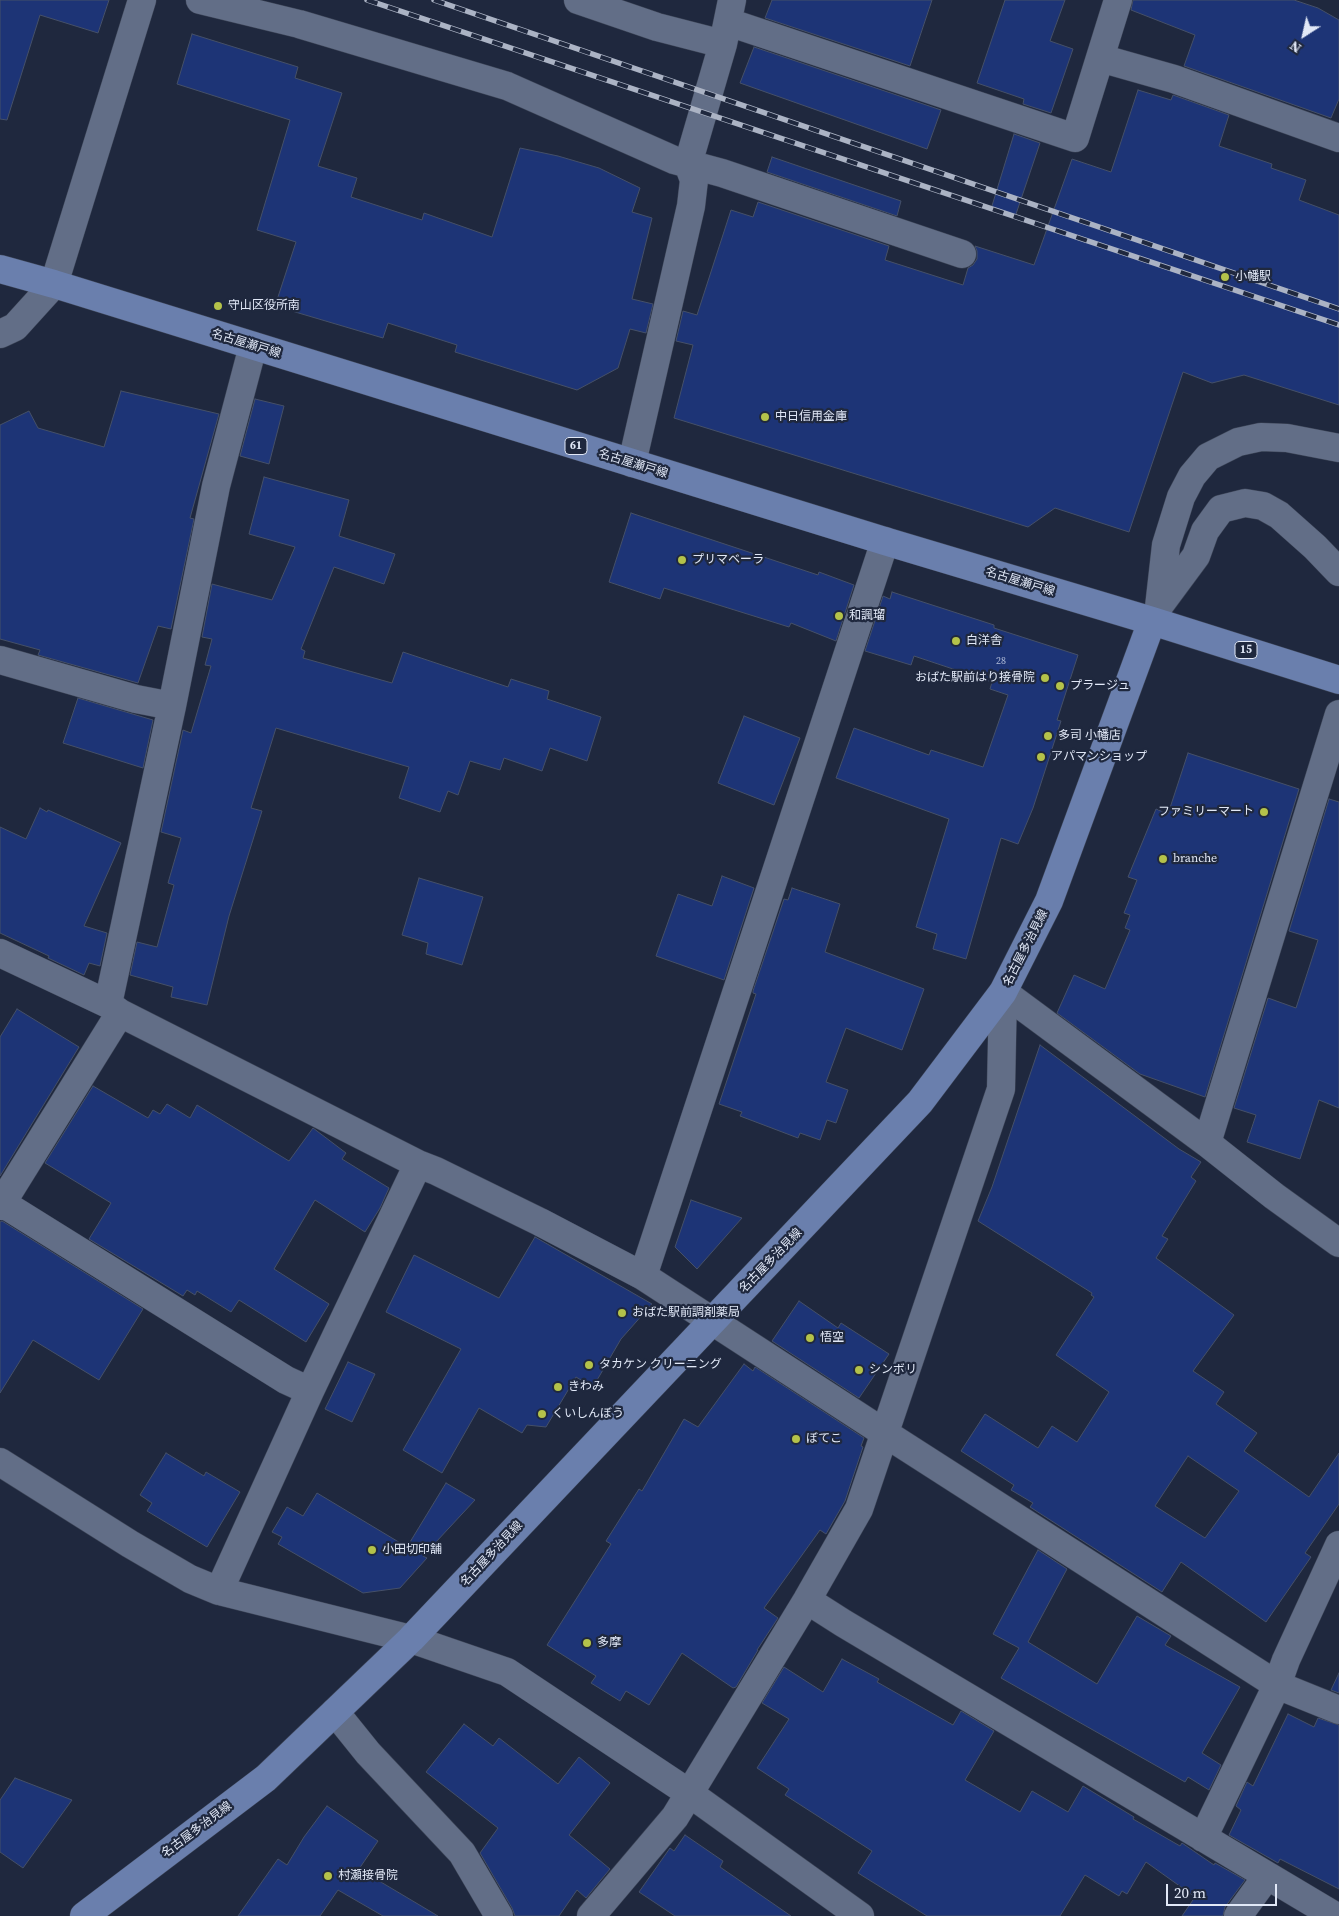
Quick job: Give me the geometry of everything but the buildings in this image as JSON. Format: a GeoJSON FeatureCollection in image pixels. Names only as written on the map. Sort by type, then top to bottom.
{"type":"FeatureCollection","features":[{"type":"Feature","properties":{"kind":"main road","name":"名古屋瀬戸線"},"geometry":{"type":"LineString","coordinates":[[0,269],[54,284],[885,541],[1155,614]]}},
{"type":"Feature","properties":{"kind":"main road","name":"15"},"geometry":{"type":"LineString","coordinates":[[1155,614],[1339,680]]}},
{"type":"Feature","properties":{"kind":"main road","name":"名古屋多治見線"},"geometry":{"type":"LineString","coordinates":[[84,1916],[266,1778],[411,1639],[920,1102],[1003,992],[1049,901],[1155,614]]}},
{"type":"Feature","properties":{"kind":"street"},"geometry":{"type":"LineString","coordinates":[[0,334],[15,327],[54,284],[142,0]]}},
{"type":"Feature","properties":{"kind":"street"},"geometry":{"type":"LineString","coordinates":[[200,0],[299,24],[507,86],[674,160],[722,173],[962,254]]}},
{"type":"Feature","properties":{"kind":"street"},"geometry":{"type":"LineString","coordinates":[[578,0],[657,27],[728,22],[1075,138],[1118,0]]}},
{"type":"Feature","properties":{"kind":"street"},"geometry":{"type":"LineString","coordinates":[[632,463],[691,206],[694,180],[688,164],[728,22]]}},
{"type":"Feature","properties":{"kind":"street"},"geometry":{"type":"LineString","coordinates":[[1100,58],[1174,79],[1339,138]]}},
{"type":"Feature","properties":{"kind":"street"},"geometry":{"type":"LineString","coordinates":[[252,346],[216,486],[114,1008],[1,1205],[286,1380],[310,1391]]}},
{"type":"Feature","properties":{"kind":"street"},"geometry":{"type":"LineString","coordinates":[[1155,614],[1166,546],[1181,497],[1192,476],[1208,457],[1238,442],[1261,437],[1287,438],[1339,448]]}},
{"type":"Feature","properties":{"kind":"street"},"geometry":{"type":"LineString","coordinates":[[1155,614],[1196,556],[1205,531],[1222,509],[1245,504],[1263,506],[1279,515],[1315,547],[1339,572]]}},
{"type":"Feature","properties":{"kind":"street"},"geometry":{"type":"LineString","coordinates":[[643,1276],[885,541]]}},
{"type":"Feature","properties":{"kind":"street"},"geometry":{"type":"LineString","coordinates":[[0,660],[136,700],[172,706]]}},
{"type":"Feature","properties":{"kind":"street"},"geometry":{"type":"LineString","coordinates":[[1208,1143],[1339,714]]}},
{"type":"Feature","properties":{"kind":"street"},"geometry":{"type":"LineString","coordinates":[[0,953],[114,1008],[418,1164],[540,1222],[643,1276],[1278,1685],[1339,1710]]}},
{"type":"Feature","properties":{"kind":"street"},"geometry":{"type":"LineString","coordinates":[[1003,992],[1208,1143],[1274,1196],[1339,1243]]}},
{"type":"Feature","properties":{"kind":"street"},"geometry":{"type":"LineString","coordinates":[[591,1916],[675,1817],[860,1509],[1001,1089],[1003,992]]}},
{"type":"Feature","properties":{"kind":"street"},"geometry":{"type":"LineString","coordinates":[[219,1590],[310,1391],[418,1164]]}},
{"type":"Feature","properties":{"kind":"street"},"geometry":{"type":"LineString","coordinates":[[0,1462],[130,1544],[190,1579],[219,1590],[411,1639],[506,1672],[689,1793],[860,1916]]}},
{"type":"Feature","properties":{"kind":"street"},"geometry":{"type":"LineString","coordinates":[[1203,1838],[1278,1685],[1286,1660],[1339,1546]]}},
{"type":"Feature","properties":{"kind":"street"},"geometry":{"type":"LineString","coordinates":[[807,1600],[1335,1916]]}},
{"type":"Feature","properties":{"kind":"street"},"geometry":{"type":"LineString","coordinates":[[335,1712],[368,1753],[462,1853],[499,1916]]}},
{"type":"Feature","properties":{"kind":"street"},"geometry":{"type":"LineString","coordinates":[[1238,1916],[1267,1876]]}},
{"type":"Feature","properties":{"kind":"railway"},"geometry":{"type":"LineString","coordinates":[[367,0],[1339,325]]}},
{"type":"Feature","properties":{"kind":"railway"},"geometry":{"type":"LineString","coordinates":[[434,0],[1339,309]]}},
{"type":"Feature","properties":{"kind":"place","name":"小幡駅"},"geometry":{"type":"Point","coordinates":[1225,277]}},
{"type":"Feature","properties":{"kind":"place","name":"守山区役所南"},"geometry":{"type":"Point","coordinates":[218,306]}},
{"type":"Feature","properties":{"kind":"place","name":"中日信用金庫"},"geometry":{"type":"Point","coordinates":[765,417]}},
{"type":"Feature","properties":{"kind":"place","name":"プリマベーラ"},"geometry":{"type":"Point","coordinates":[682,560]}},
{"type":"Feature","properties":{"kind":"place","name":"和諷瑠"},"geometry":{"type":"Point","coordinates":[839,616]}},
{"type":"Feature","properties":{"kind":"place","name":"白洋舎"},"geometry":{"type":"Point","coordinates":[956,641]}},
{"type":"Feature","properties":{"kind":"place","name":"おばた駅前はり接骨院"},"geometry":{"type":"Point","coordinates":[1045,678]}},
{"type":"Feature","properties":{"kind":"place","name":"プラージュ"},"geometry":{"type":"Point","coordinates":[1060,686]}},
{"type":"Feature","properties":{"kind":"place","name":"多司 小幡店"},"geometry":{"type":"Point","coordinates":[1048,736]}},
{"type":"Feature","properties":{"kind":"place","name":"アパマンショップ"},"geometry":{"type":"Point","coordinates":[1041,757]}},
{"type":"Feature","properties":{"kind":"place","name":"ファミリーマート"},"geometry":{"type":"Point","coordinates":[1264,812]}},
{"type":"Feature","properties":{"kind":"place","name":"branche"},"geometry":{"type":"Point","coordinates":[1163,859]}},
{"type":"Feature","properties":{"kind":"place","name":"おばた駅前調剤薬局"},"geometry":{"type":"Point","coordinates":[622,1313]}},
{"type":"Feature","properties":{"kind":"place","name":"悟空"},"geometry":{"type":"Point","coordinates":[810,1338]}},
{"type":"Feature","properties":{"kind":"place","name":"タカケン クリーニング"},"geometry":{"type":"Point","coordinates":[589,1365]}},
{"type":"Feature","properties":{"kind":"place","name":"シンボリ"},"geometry":{"type":"Point","coordinates":[859,1370]}},
{"type":"Feature","properties":{"kind":"place","name":"きわみ"},"geometry":{"type":"Point","coordinates":[558,1387]}},
{"type":"Feature","properties":{"kind":"place","name":"くいしんぼう"},"geometry":{"type":"Point","coordinates":[542,1414]}},
{"type":"Feature","properties":{"kind":"place","name":"ぼてこ"},"geometry":{"type":"Point","coordinates":[796,1439]}},
{"type":"Feature","properties":{"kind":"place","name":"小田切印舗"},"geometry":{"type":"Point","coordinates":[372,1550]}},
{"type":"Feature","properties":{"kind":"place","name":"多摩"},"geometry":{"type":"Point","coordinates":[587,1643]}},
{"type":"Feature","properties":{"kind":"place","name":"村瀬接骨院"},"geometry":{"type":"Point","coordinates":[328,1876]}}]}
